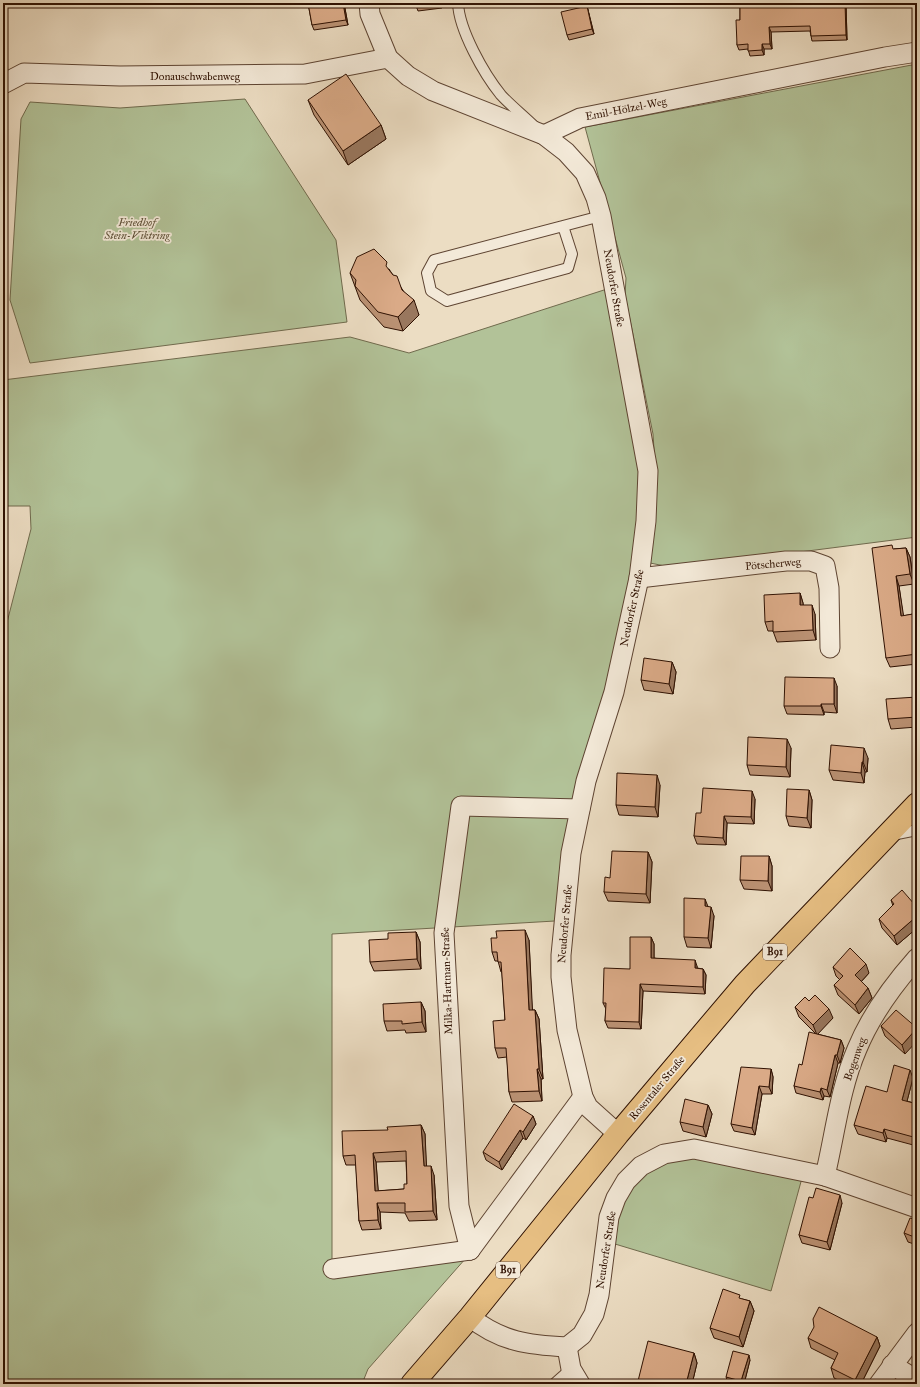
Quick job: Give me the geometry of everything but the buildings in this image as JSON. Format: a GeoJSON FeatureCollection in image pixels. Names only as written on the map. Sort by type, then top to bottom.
{"type":"FeatureCollection","features":[{"type":"Feature","properties":{"kind":"main road","name":"Rosentaler Straße"},"geometry":{"type":"LineString","coordinates":[[412,1384],[470,1317],[618,1134],[745,984],[917,804]]}},
{"type":"Feature","properties":{"kind":"street"},"geometry":{"type":"LineString","coordinates":[[369,3],[370,14],[388,58],[408,76],[433,91],[544,135]]}},
{"type":"Feature","properties":{"kind":"street","name":"Emil-Hölzel-Weg"},"geometry":{"type":"LineString","coordinates":[[544,135],[580,118],[885,57],[917,52]]}},
{"type":"Feature","properties":{"kind":"street","name":"Donauschwabenweg"},"geometry":{"type":"LineString","coordinates":[[3,84],[24,73],[120,76],[305,74],[388,58]]}},
{"type":"Feature","properties":{"kind":"street","name":"Neudorfer Straße"},"geometry":{"type":"LineString","coordinates":[[544,135],[566,152],[585,173],[596,198],[601,216],[648,471],[646,521],[639,578],[614,692],[580,809],[571,853],[561,977],[567,1030],[583,1097],[588,1107],[618,1134]]}},
{"type":"Feature","properties":{"kind":"street","name":"Pötscherweg"},"geometry":{"type":"LineString","coordinates":[[639,578],[786,561],[811,561],[825,566],[829,588],[830,648]]}},
{"type":"Feature","properties":{"kind":"street","name":"Milka-Hartman-Straße"},"geometry":{"type":"LineString","coordinates":[[470,1250],[459,1206],[444,933],[461,806],[580,809]]}},
{"type":"Feature","properties":{"kind":"street","name":"Bogenweg"},"geometry":{"type":"LineString","coordinates":[[825,1176],[847,1078],[857,1049],[871,1019],[890,990],[917,958]]}},
{"type":"Feature","properties":{"kind":"street"},"geometry":{"type":"LineString","coordinates":[[333,1269],[470,1250],[583,1097]]}},
{"type":"Feature","properties":{"kind":"street","name":"Neudorfer Straße"},"geometry":{"type":"LineString","coordinates":[[567,1347],[582,1335],[594,1314],[599,1296],[609,1218],[616,1198],[626,1181],[641,1166],[664,1154],[694,1150],[825,1176],[917,1208]]}},
{"type":"Feature","properties":{"kind":"street"},"geometry":{"type":"LineString","coordinates":[[470,1317],[486,1329],[508,1339],[535,1345],[567,1347],[575,1376]]}},
{"type":"Feature","properties":{"kind":"street"},"geometry":{"type":"LineString","coordinates":[[879,1384],[917,1332]]}},
{"type":"Feature","properties":{"kind":"street"},"geometry":{"type":"LineString","coordinates":[[892,1365],[917,1380]]}},
{"type":"Feature","properties":{"kind":"lane"},"geometry":{"type":"LineString","coordinates":[[458,3],[461,25],[489,78],[502,96],[544,135]]}},
{"type":"Feature","properties":{"kind":"lane"},"geometry":{"type":"LineString","coordinates":[[563,226],[572,254],[568,268],[447,301],[431,291],[427,273],[434,260],[563,226],[601,216]]}},
{"type":"Feature","properties":{"kind":"lane"},"geometry":{"type":"LineString","coordinates":[[884,837],[917,830]]}},
{"type":"Feature","properties":{"kind":"lane"},"geometry":{"type":"LineString","coordinates":[[554,1384],[575,1376]]}},
{"type":"Feature","properties":{"kind":"green space"},"geometry":{"type":"Polygon","coordinates":[[[917,64],[917,537],[675,568],[650,563],[656,480],[653,434],[625,295],[626,278],[585,127],[917,64]]]}},
{"type":"Feature","properties":{"kind":"green space","name":"Friedhof Stein-Viktring"},"geometry":{"type":"Polygon","coordinates":[[[245,99],[336,240],[347,322],[30,363],[10,300],[21,119],[30,102],[120,108],[245,99]]]}},
{"type":"Feature","properties":{"kind":"green space"},"geometry":{"type":"Polygon","coordinates":[[[607,289],[638,434],[640,511],[624,619],[555,921],[332,934],[332,1264],[466,1258],[368,1369],[362,1384],[3,1384],[3,638],[31,529],[30,506],[3,506],[3,380],[350,337],[409,353],[607,289]]]}},
{"type":"Feature","properties":{"kind":"green space"},"geometry":{"type":"Polygon","coordinates":[[[692,1157],[802,1178],[771,1291],[615,1244],[620,1206],[636,1180],[665,1162],[692,1157]]]}}]}
